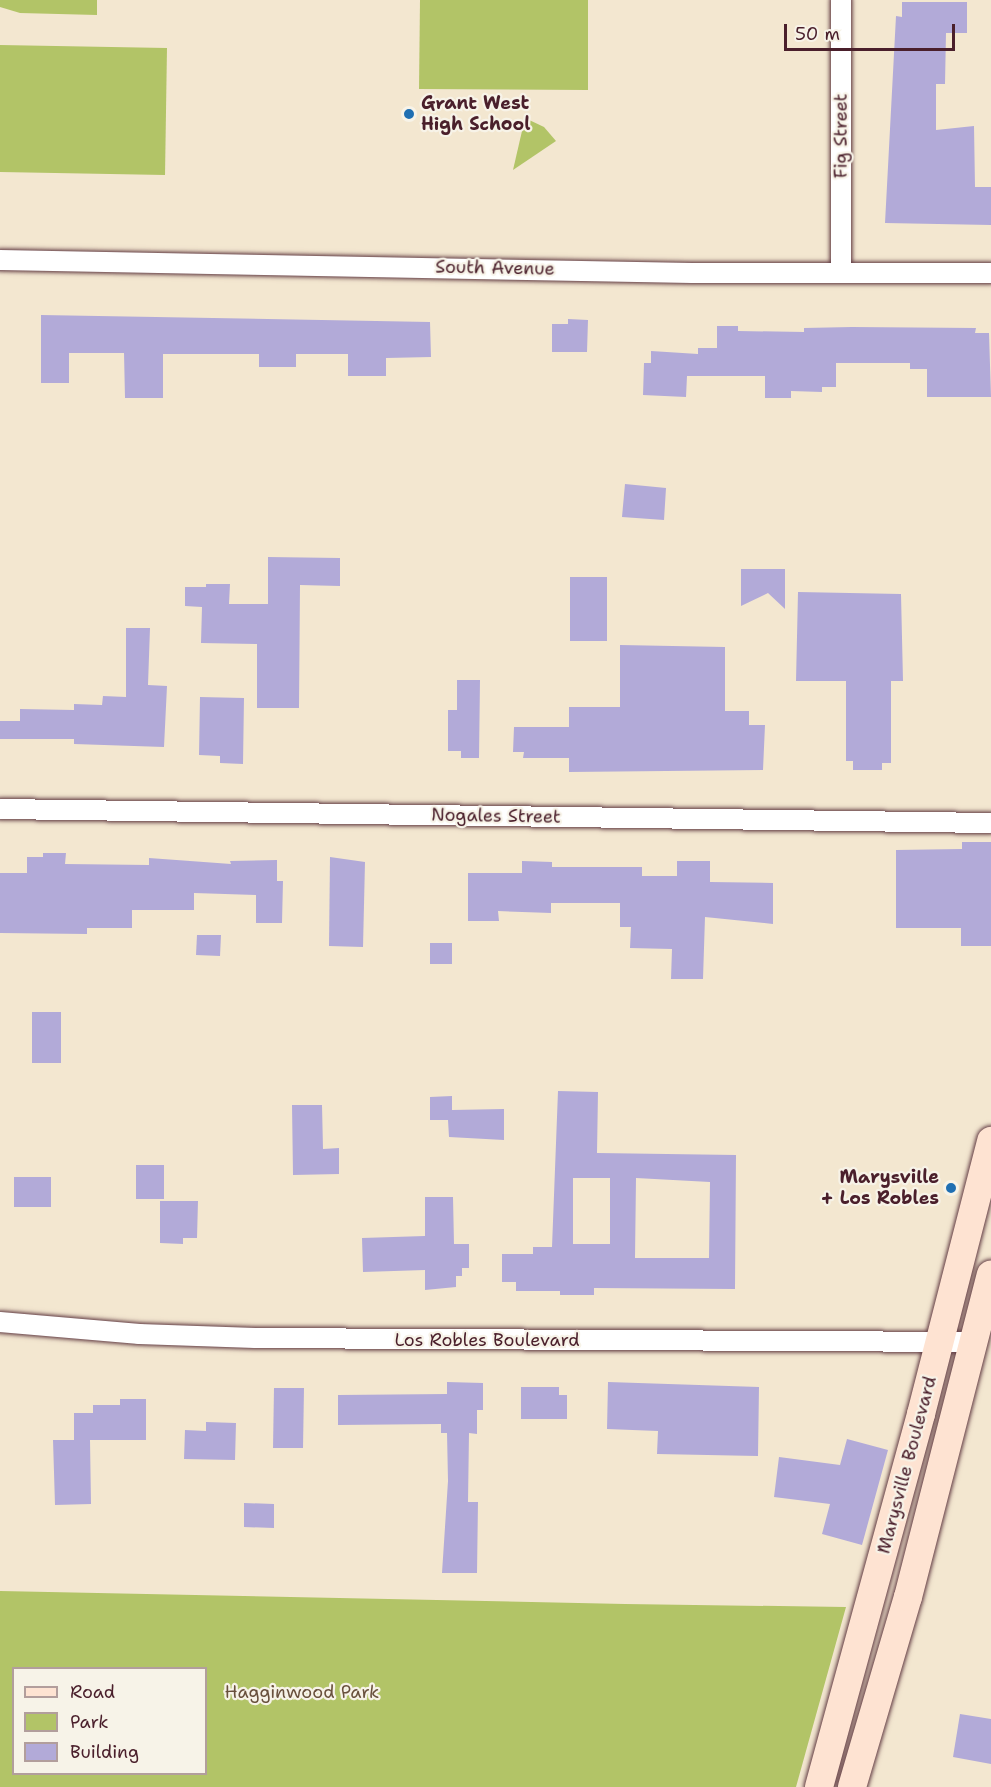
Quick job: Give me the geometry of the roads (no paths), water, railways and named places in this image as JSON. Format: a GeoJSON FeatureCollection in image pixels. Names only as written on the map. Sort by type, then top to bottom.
{"type":"FeatureCollection","features":[{"type":"Feature","properties":{"kind":"main road","name":"Marysville Boulevard"},"geometry":{"type":"LineString","coordinates":[[819,1787],[991,1141]]}},
{"type":"Feature","properties":{"kind":"main road","name":"Marysville Boulevard"},"geometry":{"type":"LineString","coordinates":[[852,1787],[908,1597],[991,1274]]}},
{"type":"Feature","properties":{"kind":"street","name":"Fig Street"},"geometry":{"type":"LineString","coordinates":[[841,0],[841,272]]}},
{"type":"Feature","properties":{"kind":"street","name":"South Avenue"},"geometry":{"type":"LineString","coordinates":[[0,260],[692,273],[991,273]]}},
{"type":"Feature","properties":{"kind":"street","name":"Nogales Street"},"geometry":{"type":"LineString","coordinates":[[0,809],[991,823]]}},
{"type":"Feature","properties":{"kind":"street","name":"Los Robles Boulevard"},"geometry":{"type":"LineString","coordinates":[[0,1322],[145,1335],[255,1338],[974,1342]]}},
{"type":"Feature","properties":{"kind":"place","name":"Grant West High School"},"geometry":{"type":"Point","coordinates":[409,114]}},
{"type":"Feature","properties":{"kind":"place","name":"Marysville + Los Robles"},"geometry":{"type":"Point","coordinates":[951,1188]}},
{"type":"Feature","properties":{"kind":"park label","name":"Hagginwood Park"},"geometry":{"type":"Point","coordinates":[302,1692]}}]}
